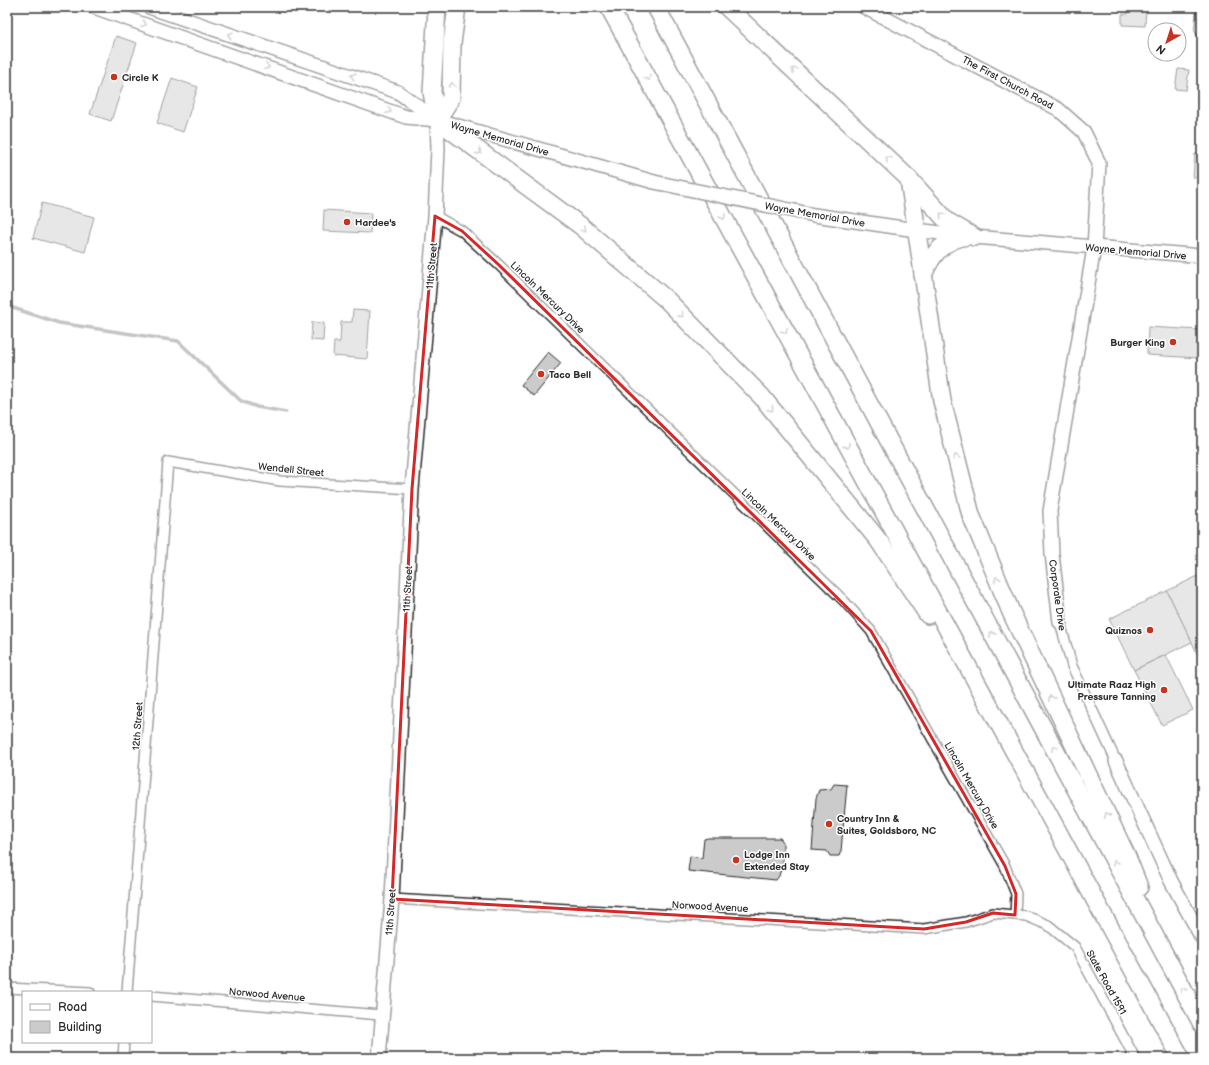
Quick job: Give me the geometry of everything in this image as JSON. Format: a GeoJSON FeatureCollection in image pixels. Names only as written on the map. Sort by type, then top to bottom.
{"type":"FeatureCollection","features":[{"type":"Feature","properties":{"kind":"highway"},"geometry":{"type":"LineString","coordinates":[[437,7],[432,92],[437,120],[587,231],[668,301],[762,397],[879,541],[995,718]]}},
{"type":"Feature","properties":{"kind":"highway"},"geometry":{"type":"LineString","coordinates":[[437,120],[451,98],[452,43],[457,7]]}},
{"type":"Feature","properties":{"kind":"highway"},"geometry":{"type":"LineString","coordinates":[[603,7],[637,59]]}},
{"type":"Feature","properties":{"kind":"highway"},"geometry":{"type":"LineString","coordinates":[[609,7],[1180,1058]]}},
{"type":"Feature","properties":{"kind":"highway"},"geometry":{"type":"LineString","coordinates":[[656,7],[1202,1024]]}},
{"type":"Feature","properties":{"kind":"highway"},"geometry":{"type":"LineString","coordinates":[[728,7],[909,179],[947,221],[970,236]]}},
{"type":"Feature","properties":{"kind":"highway"},"geometry":{"type":"LineString","coordinates":[[909,179],[942,401],[971,515],[1011,612],[1127,857],[1171,967]]}},
{"type":"Feature","properties":{"kind":"highway"},"geometry":{"type":"LineString","coordinates":[[923,275],[930,259],[938,248],[955,238],[970,236]]}},
{"type":"Feature","properties":{"kind":"street","name":"Wayne Memorial Drive"},"geometry":{"type":"LineString","coordinates":[[94,7],[406,117],[437,120],[654,182],[814,215],[916,230],[1094,248],[1202,256]]}},
{"type":"Feature","properties":{"kind":"street","name":"Wayne Memorial Drive"},"geometry":{"type":"LineString","coordinates":[[149,7],[398,92],[437,120]]}},
{"type":"Feature","properties":{"kind":"street","name":"The First Church Road"},"geometry":{"type":"LineString","coordinates":[[864,7],[1058,108],[1084,132],[1099,163],[1094,248]]}},
{"type":"Feature","properties":{"kind":"street"},"geometry":{"type":"LineString","coordinates":[[1201,31],[1202,7]]}},
{"type":"Feature","properties":{"kind":"street","name":"11th Street"},"geometry":{"type":"LineString","coordinates":[[379,1058],[392,899],[412,489],[435,216],[438,149],[437,120]]}},
{"type":"Feature","properties":{"kind":"street","name":"Lincoln Mercury Drive"},"geometry":{"type":"LineString","coordinates":[[435,216],[462,231],[499,265],[844,601],[871,631],[1005,866],[1016,894],[1015,915]]}},
{"type":"Feature","properties":{"kind":"street","name":"Corporate Drive"},"geometry":{"type":"LineString","coordinates":[[1094,248],[1050,511],[1052,554],[1060,622],[1072,666],[1171,881],[1202,938]]}},
{"type":"Feature","properties":{"kind":"street","name":"Wendell Street"},"geometry":{"type":"LineString","coordinates":[[168,462],[280,481],[412,489]]}},
{"type":"Feature","properties":{"kind":"street","name":"12th Street"},"geometry":{"type":"LineString","coordinates":[[127,991],[168,462]]}},
{"type":"Feature","properties":{"kind":"street","name":"Norwood Avenue"},"geometry":{"type":"LineString","coordinates":[[392,899],[924,929],[966,922],[993,913],[1026,916]]}},
{"type":"Feature","properties":{"kind":"street","name":"State Road 1591"},"geometry":{"type":"LineString","coordinates":[[1026,916],[1048,925],[1075,947],[1136,1058]]}},
{"type":"Feature","properties":{"kind":"street"},"geometry":{"type":"LineString","coordinates":[[7,988],[69,991]]}},
{"type":"Feature","properties":{"kind":"street","name":"Norwood Avenue"},"geometry":{"type":"LineString","coordinates":[[152,996],[382,1015]]}},
{"type":"Feature","properties":{"kind":"street"},"geometry":{"type":"LineString","coordinates":[[123,1058],[124,1043]]}},
{"type":"Feature","properties":{"kind":"highlighted area"},"geometry":{"type":"Polygon","coordinates":[[[435,216],[462,231],[499,265],[871,631],[1005,866],[1016,894],[1015,915],[993,913],[966,922],[924,929],[392,899],[412,489],[435,216]]]}},
{"type":"Feature","properties":{"kind":"building"},"geometry":{"type":"Polygon","coordinates":[[[1128,7],[1146,7],[1145,26],[1122,25],[1122,14],[1128,14],[1128,7]]]}},
{"type":"Feature","properties":{"kind":"building","name":"Circle K"},"geometry":{"type":"Polygon","coordinates":[[[116,36],[137,43],[111,121],[90,114],[116,36]]]}},
{"type":"Feature","properties":{"kind":"building"},"geometry":{"type":"Polygon","coordinates":[[[1178,69],[1189,70],[1186,90],[1175,89],[1178,69]]]}},
{"type":"Feature","properties":{"kind":"building"},"geometry":{"type":"Polygon","coordinates":[[[172,78],[198,87],[183,132],[157,123],[172,78]]]}},
{"type":"Feature","properties":{"kind":"building"},"geometry":{"type":"Polygon","coordinates":[[[1195,154],[1202,154],[1202,178],[1193,177],[1195,154]]]}},
{"type":"Feature","properties":{"kind":"building"},"geometry":{"type":"Polygon","coordinates":[[[42,203],[94,217],[85,252],[33,238],[42,203]]]}},
{"type":"Feature","properties":{"kind":"building","name":"Hardee's"},"geometry":{"type":"Polygon","coordinates":[[[324,210],[371,213],[370,233],[323,231],[324,210]]]}},
{"type":"Feature","properties":{"kind":"building"},"geometry":{"type":"Polygon","coordinates":[[[353,310],[370,311],[367,359],[333,356],[334,342],[340,342],[341,322],[352,322],[353,310]]]}},
{"type":"Feature","properties":{"kind":"building"},"geometry":{"type":"Polygon","coordinates":[[[312,322],[324,323],[323,341],[311,340],[312,322]]]}},
{"type":"Feature","properties":{"kind":"building","name":"Burger King"},"geometry":{"type":"Polygon","coordinates":[[[1148,327],[1200,330],[1199,358],[1147,355],[1148,327]]]}},
{"type":"Feature","properties":{"kind":"building","name":"Taco Bell"},"geometry":{"type":"Polygon","coordinates":[[[548,352],[561,363],[534,396],[521,385],[548,352]]]}},
{"type":"Feature","properties":{"kind":"building"},"geometry":{"type":"Polygon","coordinates":[[[1202,574],[1202,663],[1167,591],[1202,574]]]}},
{"type":"Feature","properties":{"kind":"building","name":"Quiznos"},"geometry":{"type":"Polygon","coordinates":[[[1167,591],[1192,642],[1134,670],[1109,619],[1167,591]]]}},
{"type":"Feature","properties":{"kind":"building","name":"Ultimate Raaz High Pressure Tanning"},"geometry":{"type":"Polygon","coordinates":[[[1166,655],[1193,710],[1162,725],[1134,670],[1166,655]]]}},
{"type":"Feature","properties":{"kind":"building","name":"Country Inn & Suites, Goldsboro, NC"},"geometry":{"type":"Polygon","coordinates":[[[834,784],[847,785],[841,851],[839,856],[830,856],[827,851],[812,850],[816,798],[819,790],[831,789],[834,784]]]}},
{"type":"Feature","properties":{"kind":"building","name":"Lodge Inn Extended Stay"},"geometry":{"type":"Polygon","coordinates":[[[780,838],[783,842],[783,862],[779,876],[776,880],[688,871],[690,856],[702,858],[704,839],[780,838]]]}},
{"type":"Feature","properties":{"kind":"waterway"},"geometry":{"type":"LineString","coordinates":[[7,306],[59,323],[178,341],[241,401],[257,407],[286,412]]}},
{"type":"Feature","properties":{"kind":"place","name":"Circle K"},"geometry":{"type":"Point","coordinates":[114,77]}},
{"type":"Feature","properties":{"kind":"place","name":"Hardee's"},"geometry":{"type":"Point","coordinates":[347,222]}},
{"type":"Feature","properties":{"kind":"place","name":"Burger King"},"geometry":{"type":"Point","coordinates":[1173,342]}},
{"type":"Feature","properties":{"kind":"place","name":"Taco Bell"},"geometry":{"type":"Point","coordinates":[541,374]}},
{"type":"Feature","properties":{"kind":"place","name":"Quiznos"},"geometry":{"type":"Point","coordinates":[1150,630]}},
{"type":"Feature","properties":{"kind":"place","name":"Ultimate Raaz High Pressure Tanning"},"geometry":{"type":"Point","coordinates":[1164,690]}},
{"type":"Feature","properties":{"kind":"place","name":"Country Inn & Suites, Goldsboro, NC"},"geometry":{"type":"Point","coordinates":[829,824]}},
{"type":"Feature","properties":{"kind":"place","name":"Lodge Inn Extended Stay"},"geometry":{"type":"Point","coordinates":[736,860]}}]}
